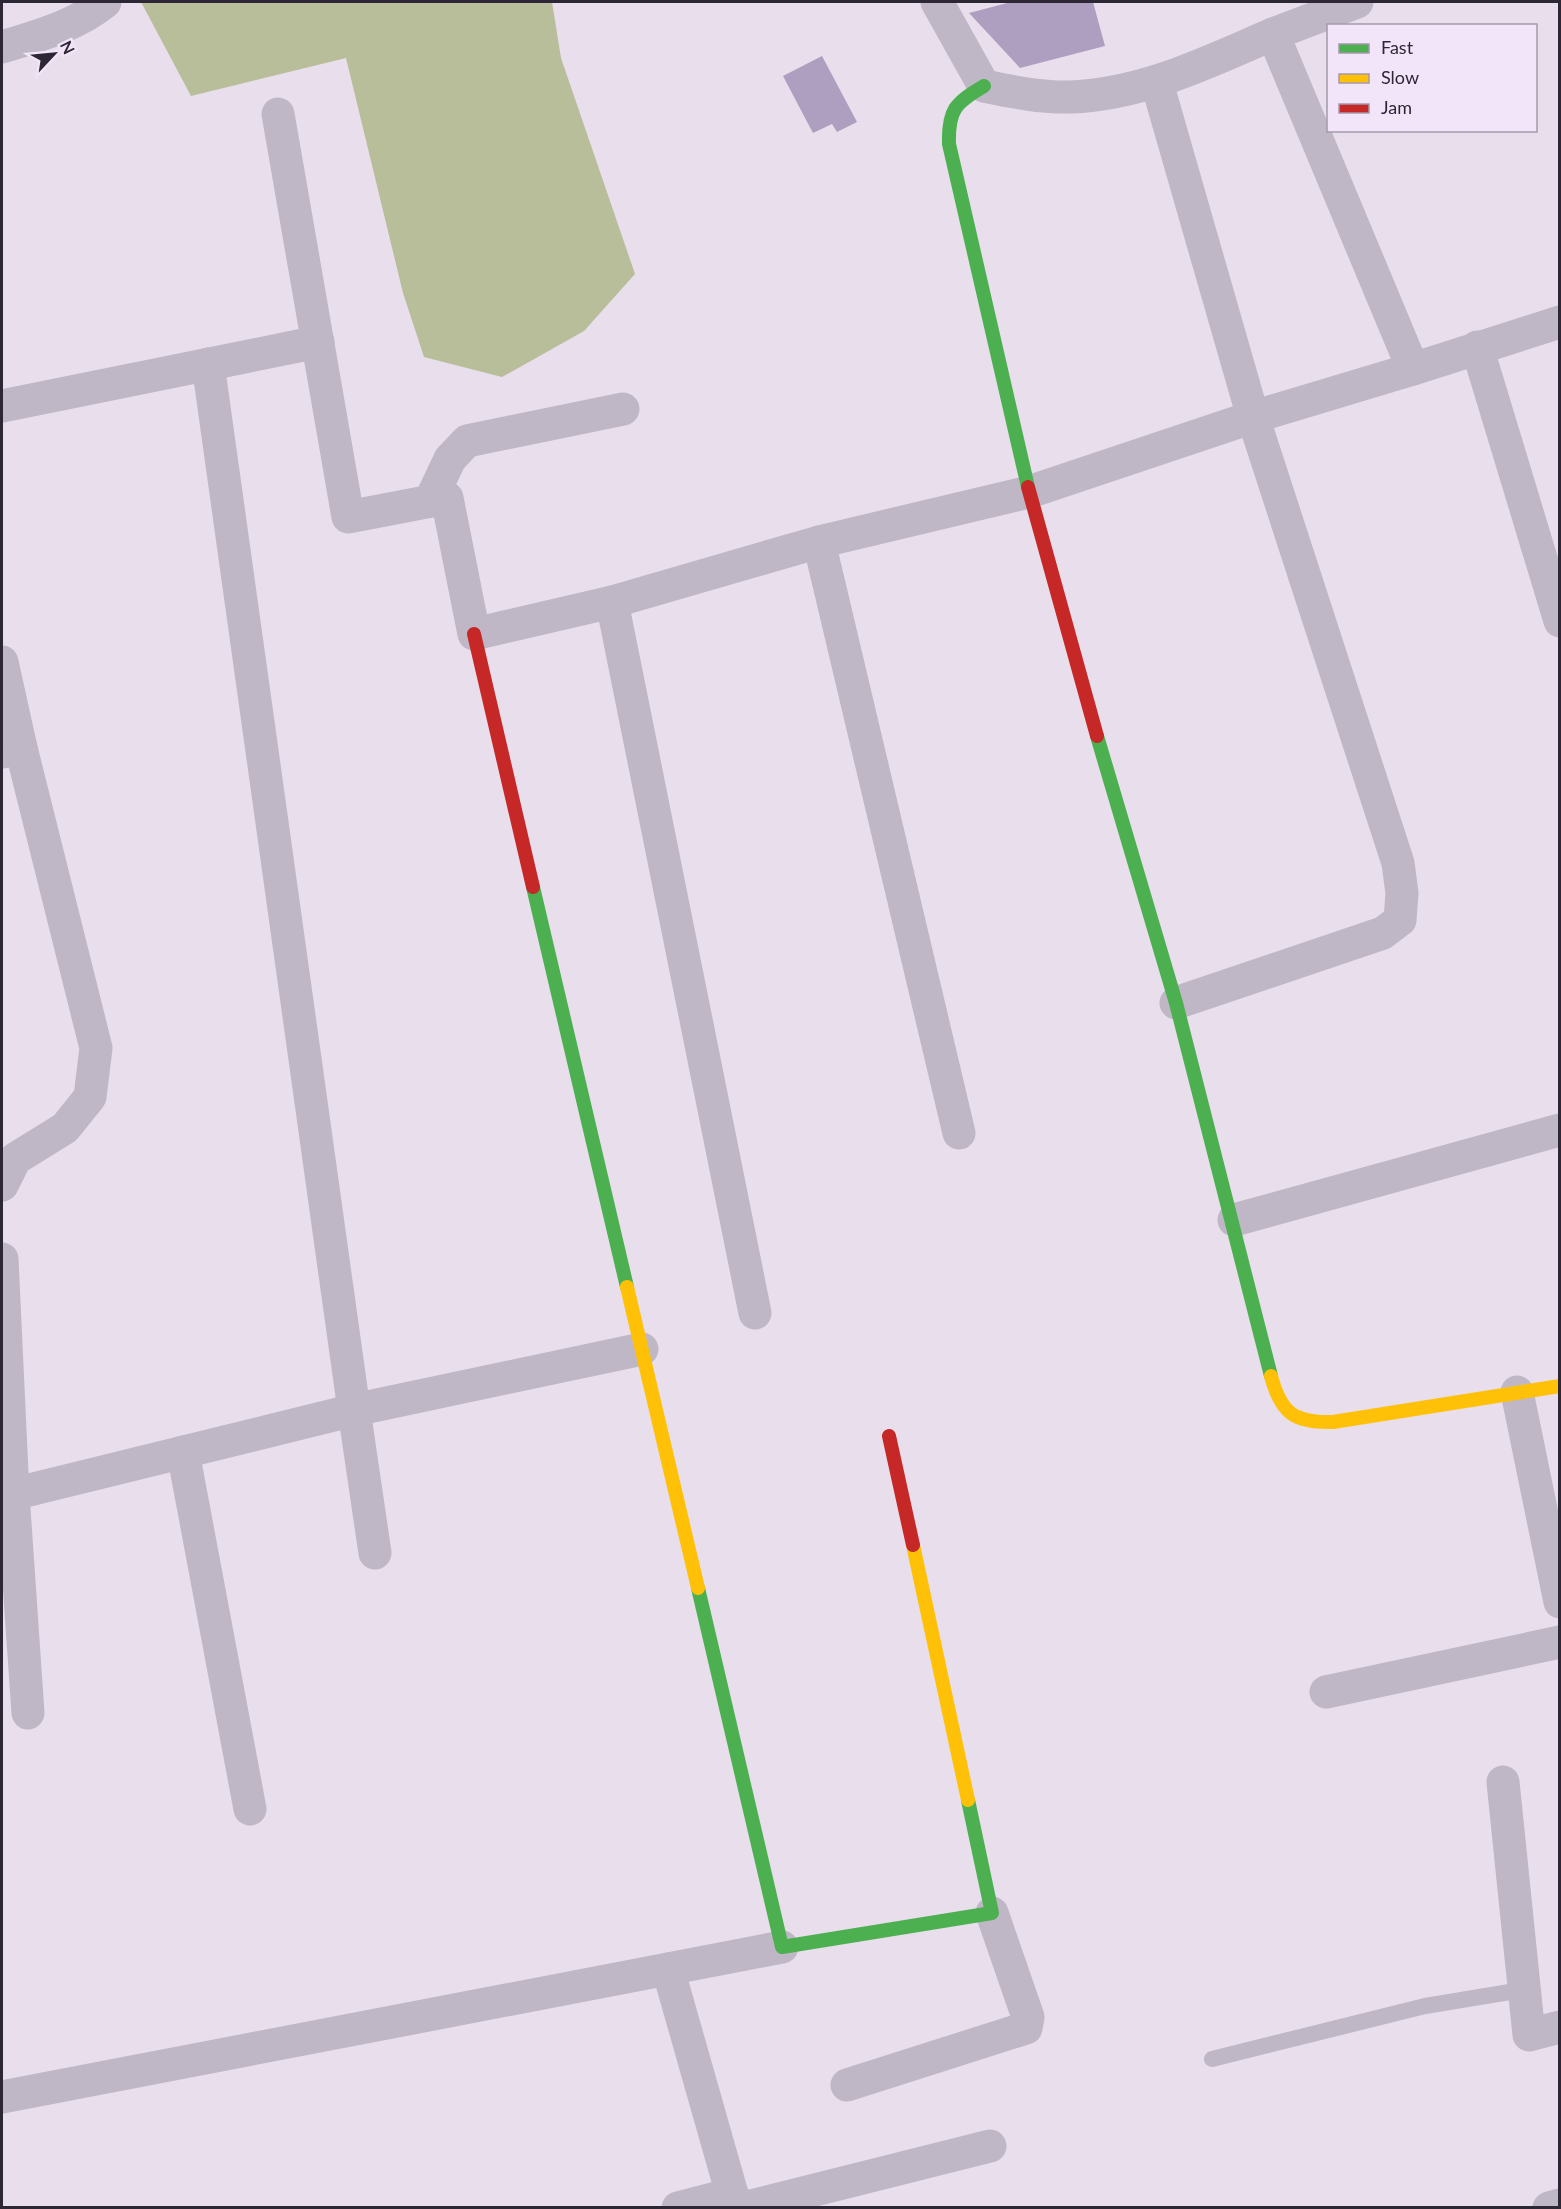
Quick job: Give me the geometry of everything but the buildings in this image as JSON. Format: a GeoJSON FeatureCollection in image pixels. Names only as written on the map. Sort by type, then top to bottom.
{"type":"FeatureCollection","features":[{"type":"Feature","properties":{"kind":"street"},"geometry":{"type":"LineString","coordinates":[[2,47],[46,34],[85,16],[105,2]]}},
{"type":"Feature","properties":{"kind":"street"},"geometry":{"type":"LineString","coordinates":[[937,2],[984,86]]}},
{"type":"Feature","properties":{"kind":"street"},"geometry":{"type":"LineString","coordinates":[[1357,2],[1273,34],[1157,83],[1107,95],[1069,97],[1029,94],[984,86],[955,103],[950,114],[949,144],[1029,492],[1084,694],[1176,1003],[1234,1220],[1276,1396],[1289,1415],[1306,1423],[1333,1422],[1560,1386]]}},
{"type":"Feature","properties":{"kind":"street"},"geometry":{"type":"LineString","coordinates":[[1273,34],[1413,369]]}},
{"type":"Feature","properties":{"kind":"street"},"geometry":{"type":"LineString","coordinates":[[1157,83],[1253,417],[1398,863],[1402,893],[1400,920],[1383,933],[1176,1003]]}},
{"type":"Feature","properties":{"kind":"street"},"geometry":{"type":"LineString","coordinates":[[278,114],[348,517],[447,498],[474,634],[782,1947]]}},
{"type":"Feature","properties":{"kind":"street"},"geometry":{"type":"LineString","coordinates":[[474,634],[612,602],[819,542],[1029,492],[1253,417],[1560,322]]}},
{"type":"Feature","properties":{"kind":"street"},"geometry":{"type":"LineString","coordinates":[[2,406],[318,342]]}},
{"type":"Feature","properties":{"kind":"street"},"geometry":{"type":"LineString","coordinates":[[1477,347],[1560,621]]}},
{"type":"Feature","properties":{"kind":"street"},"geometry":{"type":"LineString","coordinates":[[208,364],[375,1553]]}},
{"type":"Feature","properties":{"kind":"street"},"geometry":{"type":"LineString","coordinates":[[430,501],[450,459],[467,441],[623,409]]}},
{"type":"Feature","properties":{"kind":"street"},"geometry":{"type":"LineString","coordinates":[[819,542],[959,1133]]}},
{"type":"Feature","properties":{"kind":"street"},"geometry":{"type":"LineString","coordinates":[[612,602],[755,1313]]}},
{"type":"Feature","properties":{"kind":"street"},"geometry":{"type":"LineString","coordinates":[[2,662],[11,750],[96,1048],[90,1097],[65,1128],[15,1159],[2,1185]]}},
{"type":"Feature","properties":{"kind":"street"},"geometry":{"type":"LineString","coordinates":[[1234,1220],[1560,1130]]}},
{"type":"Feature","properties":{"kind":"street"},"geometry":{"type":"LineString","coordinates":[[2,1259],[13,1494],[28,1713]]}},
{"type":"Feature","properties":{"kind":"street"},"geometry":{"type":"LineString","coordinates":[[13,1494],[354,1410],[642,1349]]}},
{"type":"Feature","properties":{"kind":"street"},"geometry":{"type":"LineString","coordinates":[[1517,1392],[1560,1602]]}},
{"type":"Feature","properties":{"kind":"street"},"geometry":{"type":"LineString","coordinates":[[847,2085],[1026,2028],[1028,2016],[992,1913],[889,1436]]}},
{"type":"Feature","properties":{"kind":"street"},"geometry":{"type":"LineString","coordinates":[[183,1452],[250,1809]]}},
{"type":"Feature","properties":{"kind":"street"},"geometry":{"type":"LineString","coordinates":[[1326,1692],[1560,1642]]}},
{"type":"Feature","properties":{"kind":"street"},"geometry":{"type":"LineString","coordinates":[[1503,1782],[1522,1990],[1529,2035],[1560,2027]]}},
{"type":"Feature","properties":{"kind":"street"},"geometry":{"type":"LineString","coordinates":[[2,2097],[782,1947],[992,1913]]}},
{"type":"Feature","properties":{"kind":"street"},"geometry":{"type":"LineString","coordinates":[[668,1969],[737,2203]]}},
{"type":"Feature","properties":{"kind":"street"},"geometry":{"type":"LineString","coordinates":[[678,2208],[737,2203],[990,2146]]}},
{"type":"Feature","properties":{"kind":"street"},"geometry":{"type":"LineString","coordinates":[[1550,2208],[1560,2205]]}},
{"type":"Feature","properties":{"kind":"lane"},"geometry":{"type":"LineString","coordinates":[[1212,2059],[1425,2006],[1522,1990]]}},
{"type":"Feature","properties":{"kind":"shaded area"},"geometry":{"type":"Polygon","coordinates":[[[141,2],[552,2],[561,58],[635,274],[584,331],[502,377],[424,357],[403,293],[346,58],[191,96],[141,2]]]}},
{"type":"Feature","properties":{"kind":"traffic: fast"},"geometry":{"type":"LineString","coordinates":[[984,86],[966,97],[955,109],[950,123],[949,144],[1028,487]]}},
{"type":"Feature","properties":{"kind":"traffic: fast"},"geometry":{"type":"LineString","coordinates":[[1097,736],[1176,1003],[1271,1376]]}},
{"type":"Feature","properties":{"kind":"traffic: fast"},"geometry":{"type":"LineString","coordinates":[[533,887],[627,1287]]}},
{"type":"Feature","properties":{"kind":"traffic: fast"},"geometry":{"type":"LineString","coordinates":[[698,1588],[782,1947],[992,1913],[968,1800]]}},
{"type":"Feature","properties":{"kind":"traffic: slow"},"geometry":{"type":"LineString","coordinates":[[627,1287],[698,1588]]}},
{"type":"Feature","properties":{"kind":"traffic: slow"},"geometry":{"type":"LineString","coordinates":[[1271,1376],[1285,1408],[1299,1418],[1320,1422],[1333,1422],[1560,1386]]}},
{"type":"Feature","properties":{"kind":"traffic: slow"},"geometry":{"type":"LineString","coordinates":[[913,1545],[968,1800]]}},
{"type":"Feature","properties":{"kind":"traffic: jam"},"geometry":{"type":"LineString","coordinates":[[1028,487],[1097,736]]}},
{"type":"Feature","properties":{"kind":"traffic: jam"},"geometry":{"type":"LineString","coordinates":[[474,634],[533,887]]}},
{"type":"Feature","properties":{"kind":"traffic: jam"},"geometry":{"type":"LineString","coordinates":[[889,1436],[913,1545]]}}]}
